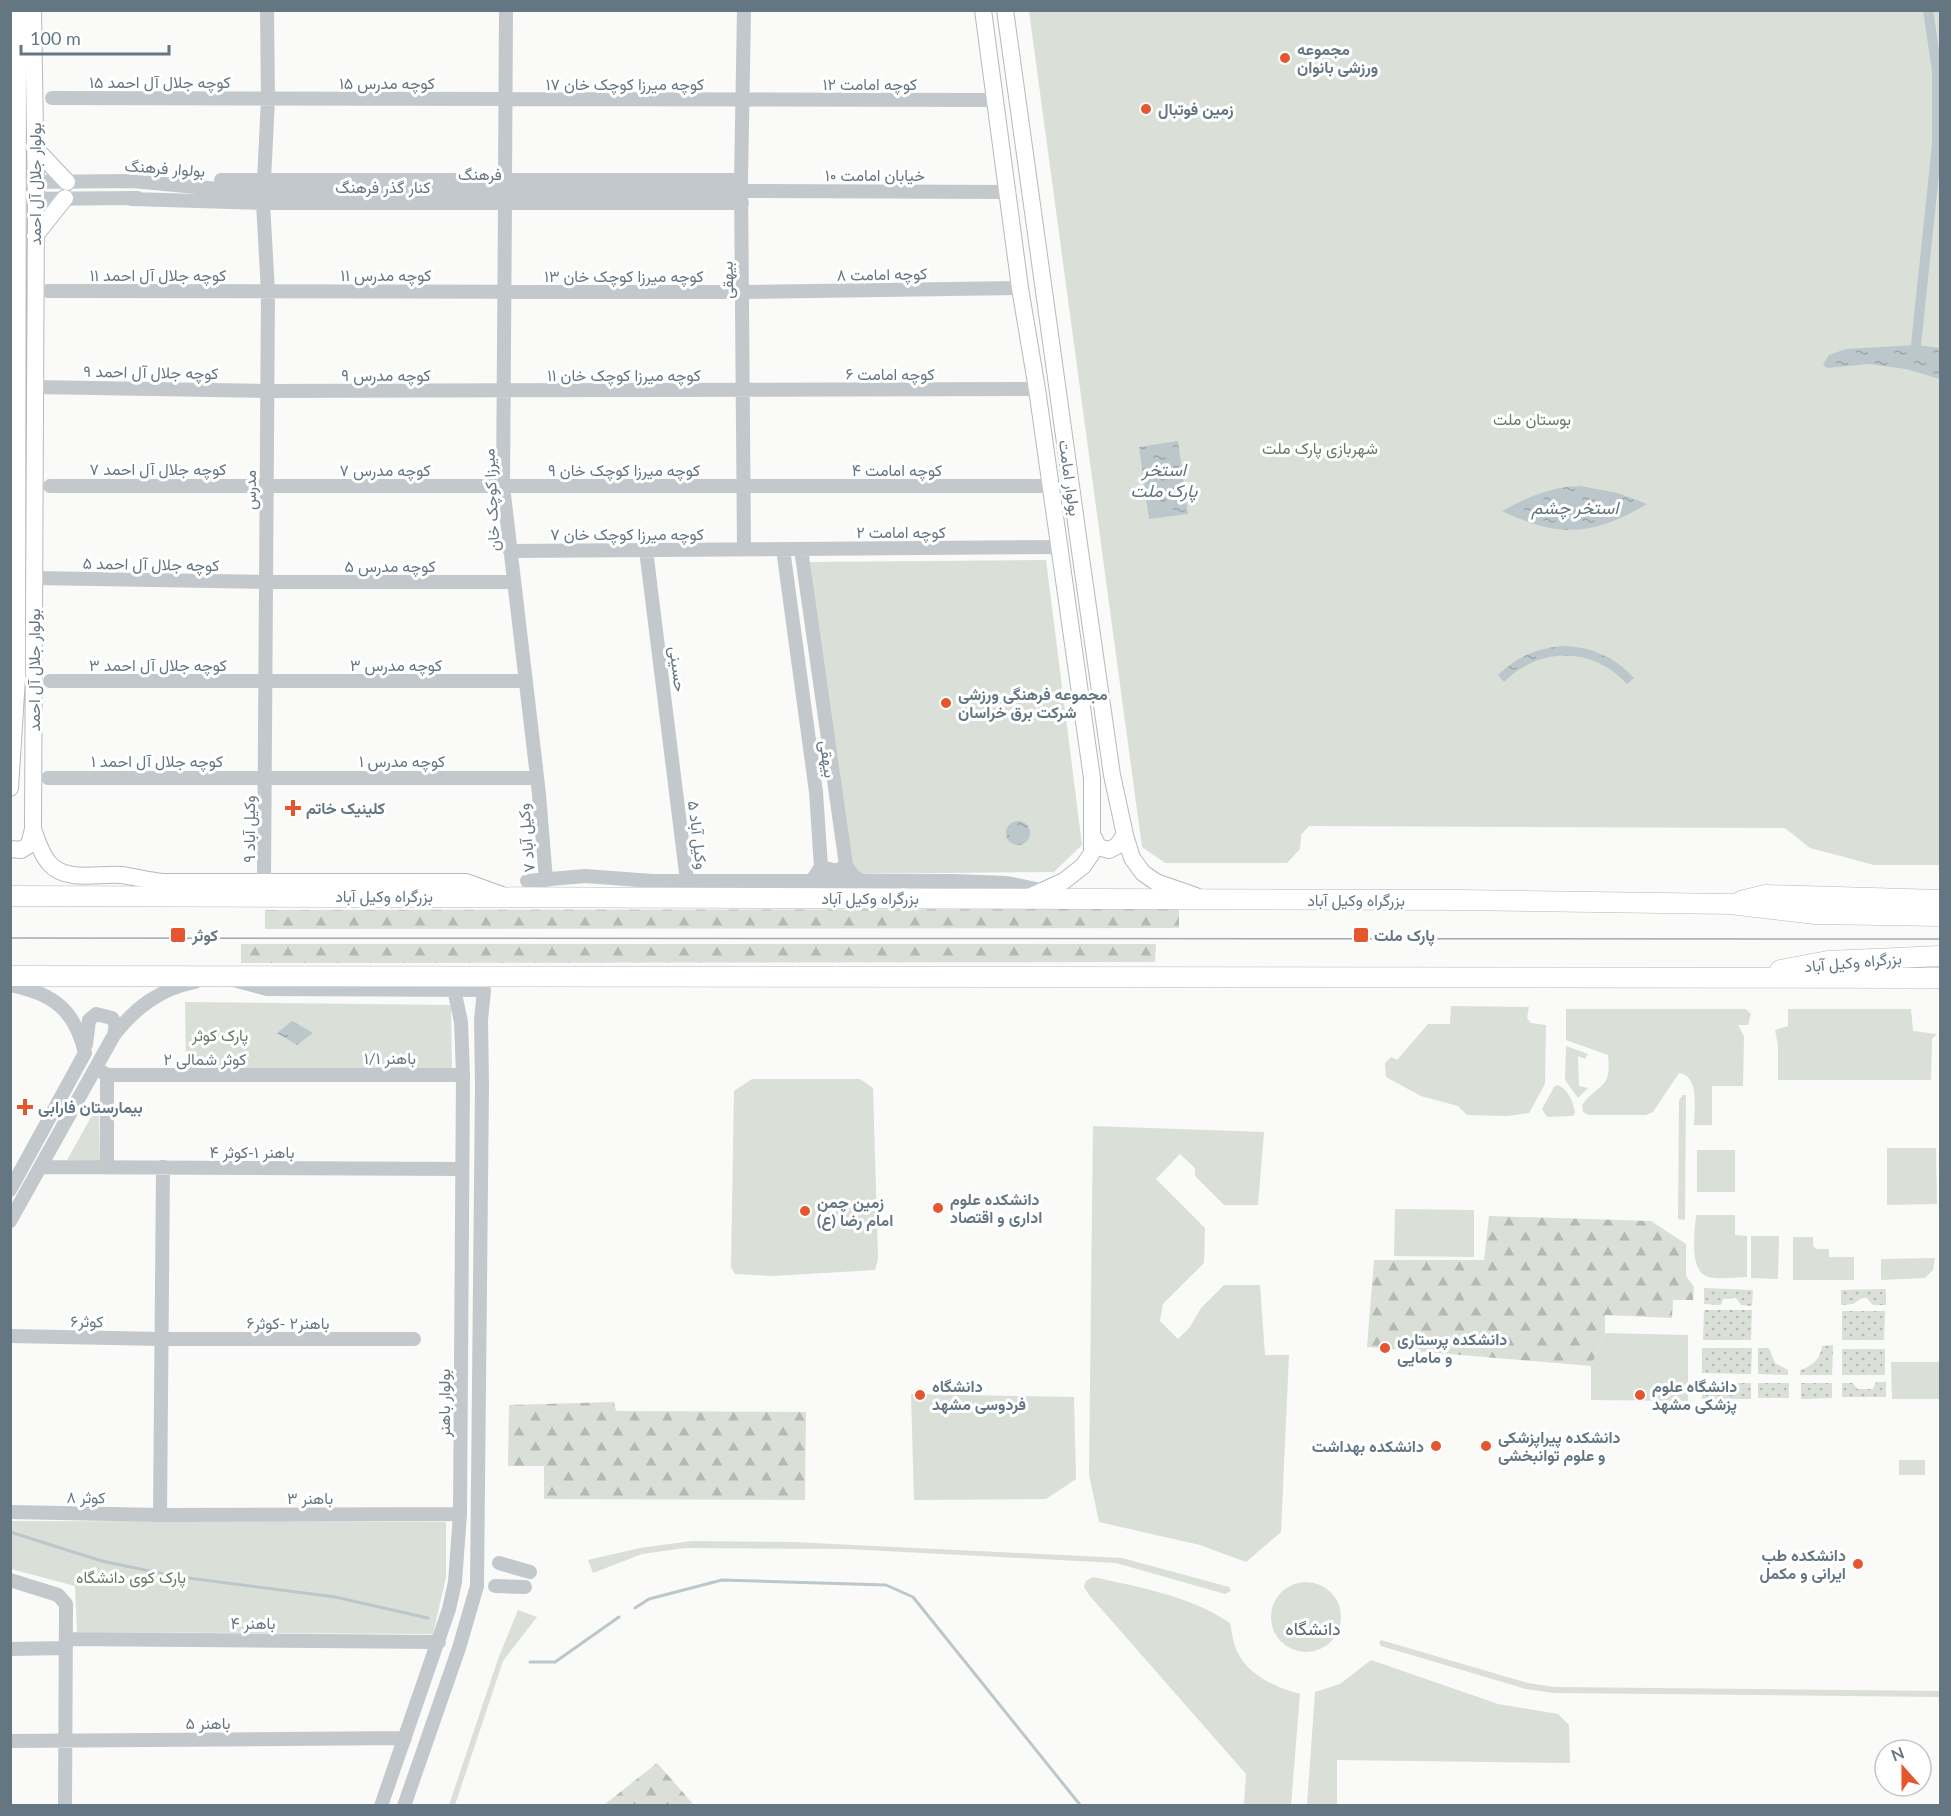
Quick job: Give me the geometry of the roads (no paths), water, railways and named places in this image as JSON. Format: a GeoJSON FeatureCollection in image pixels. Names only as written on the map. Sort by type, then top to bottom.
{"type":"FeatureCollection","features":[{"type":"Feature","properties":{"kind":"highway","name":"بزرگراه وکیل آباد"},"geometry":{"type":"LineString","coordinates":[[1730,904],[1765,895],[1941,900]]}},
{"type":"Feature","properties":{"kind":"highway","name":"بزرگراه وکیل آباد"},"geometry":{"type":"LineString","coordinates":[[10,896],[1205,899],[1730,904],[1815,914],[1941,915]]}},
{"type":"Feature","properties":{"kind":"highway","name":"بزرگراه وکیل آباد"},"geometry":{"type":"LineString","coordinates":[[1730,979],[1828,961],[1941,956]]}},
{"type":"Feature","properties":{"kind":"highway","name":"بزرگراه وکیل آباد"},"geometry":{"type":"LineString","coordinates":[[10,976],[224,977],[390,983],[1941,978]]}},
{"type":"Feature","properties":{"kind":"highway"},"geometry":{"type":"LineString","coordinates":[[1730,979],[1906,991],[1941,991]]}},
{"type":"Feature","properties":{"kind":"main road","name":"بولوار جلال آل احمد"},"geometry":{"type":"LineString","coordinates":[[18,10],[21,150],[36,191],[33,829],[49,864],[60,871],[75,875],[118,875],[162,882],[264,880],[466,882],[506,896]]}},
{"type":"Feature","properties":{"kind":"main road","name":"بولوار جلال آل احمد"},"geometry":{"type":"LineString","coordinates":[[10,788],[17,678],[13,578],[17,438],[14,388],[14,182],[21,150],[33,10]]}},
{"type":"Feature","properties":{"kind":"main road","name":"بولوار امامت"},"geometry":{"type":"LineString","coordinates":[[983,10],[1020,288],[1037,389],[1092,778],[1094,838],[1092,853],[1083,866],[1046,891],[1024,899]]}},
{"type":"Feature","properties":{"kind":"main road","name":"بولوار امامت"},"geometry":{"type":"LineString","coordinates":[[1005,10],[1112,775],[1125,835],[1132,858],[1143,873],[1156,882],[1205,899]]}},
{"type":"Feature","properties":{"kind":"main road"},"geometry":{"type":"LineString","coordinates":[[21,150],[66,190],[35,236]]}},
{"type":"Feature","properties":{"kind":"main road"},"geometry":{"type":"LineString","coordinates":[[17,438],[35,438]]}},
{"type":"Feature","properties":{"kind":"main road"},"geometry":{"type":"LineString","coordinates":[[10,849],[25,849],[32,841],[33,829]]}},
{"type":"Feature","properties":{"kind":"main road"},"geometry":{"type":"LineString","coordinates":[[1094,838],[1098,847],[1109,850],[1117,846],[1125,835]]}},
{"type":"Feature","properties":{"kind":"street"},"geometry":{"type":"LineString","coordinates":[[264,180],[267,10]]}},
{"type":"Feature","properties":{"kind":"street"},"geometry":{"type":"LineString","coordinates":[[505,179],[506,10]]}},
{"type":"Feature","properties":{"kind":"street","name":"بیهقی"},"geometry":{"type":"LineString","coordinates":[[744,10],[742,191],[744,549]]}},
{"type":"Feature","properties":{"kind":"street","name":"کوچه جلال آل احمد ۱۵"},"geometry":{"type":"LineString","coordinates":[[52,98],[267,99]]}},
{"type":"Feature","properties":{"kind":"street","name":"کوچه مدرس ۱۵"},"geometry":{"type":"LineString","coordinates":[[267,99],[506,100]]}},
{"type":"Feature","properties":{"kind":"street","name":"کوچه میرزا کوچک خان ۱۷"},"geometry":{"type":"LineString","coordinates":[[506,100],[744,101]]}},
{"type":"Feature","properties":{"kind":"street","name":"کوچه امامت ۱۲"},"geometry":{"type":"LineString","coordinates":[[744,101],[996,100]]}},
{"type":"Feature","properties":{"kind":"street","name":"کنار گذر فرهنگ"},"geometry":{"type":"LineString","coordinates":[[132,181],[505,179],[742,191]]}},
{"type":"Feature","properties":{"kind":"street","name":"بولوار فرهنگ"},"geometry":{"type":"LineString","coordinates":[[14,199],[36,191],[66,190],[132,181],[218,189]]}},
{"type":"Feature","properties":{"kind":"street","name":"بولوار فرهنگ"},"geometry":{"type":"LineString","coordinates":[[14,182],[36,191]]}},
{"type":"Feature","properties":{"kind":"street","name":"فرهنگ"},"geometry":{"type":"LineString","coordinates":[[218,189],[742,191]]}},
{"type":"Feature","properties":{"kind":"street","name":"بولوار فرهنگ"},"geometry":{"type":"LineString","coordinates":[[66,190],[131,199],[218,189]]}},
{"type":"Feature","properties":{"kind":"street","name":"کنار گذر فرهنگ"},"geometry":{"type":"LineString","coordinates":[[131,199],[263,203],[505,203],[742,191]]}},
{"type":"Feature","properties":{"kind":"street","name":"خیابان امامت ۱۰"},"geometry":{"type":"LineString","coordinates":[[742,191],[1009,192]]}},
{"type":"Feature","properties":{"kind":"street","name":"مدرس"},"geometry":{"type":"LineString","coordinates":[[263,203],[268,292],[266,777]]}},
{"type":"Feature","properties":{"kind":"street","name":"میرزا کوچک خان"},"geometry":{"type":"LineString","coordinates":[[505,203],[504,486],[539,794]]}},
{"type":"Feature","properties":{"kind":"street","name":"کوچه امامت ۸"},"geometry":{"type":"LineString","coordinates":[[744,292],[1020,288]]}},
{"type":"Feature","properties":{"kind":"street","name":"کوچه جلال آل احمد ۱۱"},"geometry":{"type":"LineString","coordinates":[[48,291],[268,292]]}},
{"type":"Feature","properties":{"kind":"street","name":"کوچه مدرس ۱۱"},"geometry":{"type":"LineString","coordinates":[[268,292],[505,292]]}},
{"type":"Feature","properties":{"kind":"street","name":"کوچه میرزا کوچک خان ۱۳"},"geometry":{"type":"LineString","coordinates":[[505,292],[744,292]]}},
{"type":"Feature","properties":{"kind":"street","name":"کوچه جلال آل احمد ۹"},"geometry":{"type":"LineString","coordinates":[[34,387],[267,391]]}},
{"type":"Feature","properties":{"kind":"street","name":"کوچه امامت ۶"},"geometry":{"type":"LineString","coordinates":[[744,392],[1037,389]]}},
{"type":"Feature","properties":{"kind":"street","name":"کوچه مدرس ۹"},"geometry":{"type":"LineString","coordinates":[[267,391],[504,392]]}},
{"type":"Feature","properties":{"kind":"street","name":"کوچه میرزا کوچک خان ۱۱"},"geometry":{"type":"LineString","coordinates":[[504,392],[744,392]]}},
{"type":"Feature","properties":{"kind":"street","name":"کوچه جلال آل احمد ۷"},"geometry":{"type":"LineString","coordinates":[[50,486],[267,486]]}},
{"type":"Feature","properties":{"kind":"street","name":"کوچه مدرس ۷"},"geometry":{"type":"LineString","coordinates":[[267,486],[504,486]]}},
{"type":"Feature","properties":{"kind":"street","name":"کوچه میرزا کوچک خان ۹"},"geometry":{"type":"LineString","coordinates":[[504,486],[744,486]]}},
{"type":"Feature","properties":{"kind":"street","name":"کوچه امامت ۴"},"geometry":{"type":"LineString","coordinates":[[744,486],[1050,486]]}},
{"type":"Feature","properties":{"kind":"street","name":"کوچه امامت ۲"},"geometry":{"type":"LineString","coordinates":[[744,549],[1059,547]]}},
{"type":"Feature","properties":{"kind":"street","name":"کوچه میرزا کوچک خان ۷"},"geometry":{"type":"LineString","coordinates":[[510,551],[744,549]]}},
{"type":"Feature","properties":{"kind":"street","name":"بیهقی"},"geometry":{"type":"LineString","coordinates":[[783,549],[816,792],[821,867]]}},
{"type":"Feature","properties":{"kind":"street"},"geometry":{"type":"LineString","coordinates":[[801,549],[846,865],[853,876],[861,881]]}},
{"type":"Feature","properties":{"kind":"street","name":"حسینی"},"geometry":{"type":"LineString","coordinates":[[646,550],[676,792]]}},
{"type":"Feature","properties":{"kind":"street","name":"کوچه جلال آل احمد ۵"},"geometry":{"type":"LineString","coordinates":[[35,578],[266,582]]}},
{"type":"Feature","properties":{"kind":"street","name":"کوچه مدرس ۵"},"geometry":{"type":"LineString","coordinates":[[266,582],[514,582]]}},
{"type":"Feature","properties":{"kind":"street","name":"کوچه جلال آل احمد ۳"},"geometry":{"type":"LineString","coordinates":[[50,681],[266,681]]}},
{"type":"Feature","properties":{"kind":"street","name":"کوچه مدرس ۳"},"geometry":{"type":"LineString","coordinates":[[266,681],[526,681]]}},
{"type":"Feature","properties":{"kind":"street"},"geometry":{"type":"LineString","coordinates":[[802,688],[820,687]]}},
{"type":"Feature","properties":{"kind":"street","name":"کوچه مدرس ۱"},"geometry":{"type":"LineString","coordinates":[[266,777],[537,778]]}},
{"type":"Feature","properties":{"kind":"street","name":"کوچه جلال آل احمد ۱"},"geometry":{"type":"LineString","coordinates":[[48,778],[266,777]]}},
{"type":"Feature","properties":{"kind":"street","name":"۹ وکیل آباد"},"geometry":{"type":"LineString","coordinates":[[264,880],[266,777]]}},
{"type":"Feature","properties":{"kind":"street","name":"وکیل آباد ۵"},"geometry":{"type":"LineString","coordinates":[[676,792],[687,881]]}},
{"type":"Feature","properties":{"kind":"street","name":"۷ وکیل آباد"},"geometry":{"type":"LineString","coordinates":[[539,794],[546,880]]}},
{"type":"Feature","properties":{"kind":"street"},"geometry":{"type":"LineString","coordinates":[[811,882],[821,867],[837,871],[846,865]]}},
{"type":"Feature","properties":{"kind":"street"},"geometry":{"type":"LineString","coordinates":[[527,881],[585,876],[687,881],[1007,883],[1046,891]]}},
{"type":"Feature","properties":{"kind":"street"},"geometry":{"type":"LineString","coordinates":[[114,1035],[129,1016],[153,998],[183,985],[224,977]]}},
{"type":"Feature","properties":{"kind":"street"},"geometry":{"type":"LineString","coordinates":[[390,983],[484,990],[481,1020],[477,1586],[459,1648],[404,1806]]}},
{"type":"Feature","properties":{"kind":"street"},"geometry":{"type":"LineString","coordinates":[[10,985],[33,989],[53,999],[68,1014],[80,1034],[85,1053]]}},
{"type":"Feature","properties":{"kind":"street","name":"بولوار باهنر"},"geometry":{"type":"LineString","coordinates":[[381,1806],[439,1642],[455,1582],[460,1514],[463,1075],[461,1022],[454,989]]}},
{"type":"Feature","properties":{"kind":"street"},"geometry":{"type":"LineString","coordinates":[[10,1190],[85,1053],[89,1020],[96,1014],[112,1018],[116,1025],[102,1072],[41,1167],[10,1221]]}},
{"type":"Feature","properties":{"kind":"street"},"geometry":{"type":"LineString","coordinates":[[461,1022],[469,1017],[481,1020]]}},
{"type":"Feature","properties":{"kind":"street"},"geometry":{"type":"LineString","coordinates":[[102,1072],[107,1167]]}},
{"type":"Feature","properties":{"kind":"street","name":"کوثر شمالی ۲"},"geometry":{"type":"LineString","coordinates":[[102,1072],[317,1075]]}},
{"type":"Feature","properties":{"kind":"street","name":"باهنر ۱/۱"},"geometry":{"type":"LineString","coordinates":[[317,1075],[463,1075]]}},
{"type":"Feature","properties":{"kind":"street","name":"باهنر ۱-کوثر ۴"},"geometry":{"type":"LineString","coordinates":[[41,1167],[462,1169]]}},
{"type":"Feature","properties":{"kind":"street"},"geometry":{"type":"LineString","coordinates":[[160,1515],[164,1167]]}},
{"type":"Feature","properties":{"kind":"street"},"geometry":{"type":"LineString","coordinates":[[462,1225],[481,1225]]}},
{"type":"Feature","properties":{"kind":"street","name":"کوثر۶"},"geometry":{"type":"LineString","coordinates":[[10,1336],[162,1339]]}},
{"type":"Feature","properties":{"kind":"street","name":"باهنر۲ -کوثر۶"},"geometry":{"type":"LineString","coordinates":[[162,1339],[414,1339]]}},
{"type":"Feature","properties":{"kind":"street","name":"کوثر ۸"},"geometry":{"type":"LineString","coordinates":[[10,1512],[160,1515]]}},
{"type":"Feature","properties":{"kind":"street","name":"باهنر ۳"},"geometry":{"type":"LineString","coordinates":[[160,1515],[460,1514]]}},
{"type":"Feature","properties":{"kind":"street"},"geometry":{"type":"LineString","coordinates":[[499,1563],[530,1572]]}},
{"type":"Feature","properties":{"kind":"street"},"geometry":{"type":"LineString","coordinates":[[10,1580],[58,1595],[66,1604],[65,1806]]}},
{"type":"Feature","properties":{"kind":"street"},"geometry":{"type":"LineString","coordinates":[[495,1586],[525,1587]]}},
{"type":"Feature","properties":{"kind":"street","name":"باهنر ۴"},"geometry":{"type":"LineString","coordinates":[[10,1649],[66,1644],[439,1642]]}},
{"type":"Feature","properties":{"kind":"street","name":"باهنر ۵"},"geometry":{"type":"LineString","coordinates":[[10,1741],[405,1738]]}},
{"type":"Feature","properties":{"kind":"water"},"geometry":{"type":"Polygon","coordinates":[[[1916,345],[1940,348],[1940,379],[1906,369],[1869,364],[1827,368],[1823,365],[1829,355],[1846,349],[1916,345]]]}},
{"type":"Feature","properties":{"kind":"water","name":"استخر پارک ملت"},"geometry":{"type":"Polygon","coordinates":[[[1178,441],[1188,514],[1149,519],[1139,447],[1178,441]]]}},
{"type":"Feature","properties":{"kind":"water","name":"استخر چشم"},"geometry":{"type":"Polygon","coordinates":[[[1580,486],[1618,493],[1647,504],[1610,522],[1576,530],[1541,526],[1502,511],[1540,494],[1559,488],[1580,486]]]}},
{"type":"Feature","properties":{"kind":"water"},"geometry":{"type":"Polygon","coordinates":[[[1567,646],[1604,655],[1634,678],[1627,684],[1598,663],[1566,656],[1550,657],[1534,662],[1518,670],[1504,682],[1498,675],[1513,663],[1530,654],[1547,648],[1567,646]]]}},
{"type":"Feature","properties":{"kind":"water"},"geometry":{"type":"Polygon","coordinates":[[[1013,821],[1023,821],[1030,828],[1030,838],[1023,845],[1013,845],[1006,838],[1006,828],[1013,821]]]}},
{"type":"Feature","properties":{"kind":"water"},"geometry":{"type":"Polygon","coordinates":[[[292,1021],[313,1033],[297,1045],[277,1033],[292,1021]]]}},
{"type":"Feature","properties":{"kind":"waterway"},"geometry":{"type":"LineString","coordinates":[[1916,345],[1937,145],[1937,71],[1928,10]]}},
{"type":"Feature","properties":{"kind":"waterway"},"geometry":{"type":"LineString","coordinates":[[10,1532],[102,1561],[173,1576],[335,1597],[428,1618]]}},
{"type":"Feature","properties":{"kind":"waterway"},"geometry":{"type":"LineString","coordinates":[[635,1608],[649,1599],[722,1580],[886,1585],[913,1597],[1081,1806]]}},
{"type":"Feature","properties":{"kind":"waterway"},"geometry":{"type":"LineString","coordinates":[[530,1662],[555,1662],[619,1617]]}},
{"type":"Feature","properties":{"kind":"tram line"},"geometry":{"type":"LineString","coordinates":[[10,938],[1940,939]]}},
{"type":"Feature","properties":{"kind":"place","name":"مجموعه ورزشی بانوان"},"geometry":{"type":"Point","coordinates":[1285,58]}},
{"type":"Feature","properties":{"kind":"place","name":"زمین فوتبال"},"geometry":{"type":"Point","coordinates":[1146,109]}},
{"type":"Feature","properties":{"kind":"place","name":"مجموعه فرهنگی ورزشی شرکت برق خراسان"},"geometry":{"type":"Point","coordinates":[946,703]}},
{"type":"Feature","properties":{"kind":"place","name":"کلینیک خاتم"},"geometry":{"type":"Point","coordinates":[293,808]}},
{"type":"Feature","properties":{"kind":"place","name":"کوثر"},"geometry":{"type":"Point","coordinates":[178,935]}},
{"type":"Feature","properties":{"kind":"place","name":"پارک ملت"},"geometry":{"type":"Point","coordinates":[1361,935]}},
{"type":"Feature","properties":{"kind":"place","name":"بیمارستان فارابی"},"geometry":{"type":"Point","coordinates":[25,1107]}},
{"type":"Feature","properties":{"kind":"place","name":"دانشکده علوم اداری و اقتصاد"},"geometry":{"type":"Point","coordinates":[938,1208]}},
{"type":"Feature","properties":{"kind":"place","name":"زمین چمن امام رضا (ع)"},"geometry":{"type":"Point","coordinates":[805,1211]}},
{"type":"Feature","properties":{"kind":"place","name":"دانشکده پرستاری و مامایی"},"geometry":{"type":"Point","coordinates":[1385,1348]}},
{"type":"Feature","properties":{"kind":"place","name":"دانشگاه فردوسی مشهد"},"geometry":{"type":"Point","coordinates":[920,1395]}},
{"type":"Feature","properties":{"kind":"place","name":"دانشگاه علوم پزشکی مشهد"},"geometry":{"type":"Point","coordinates":[1640,1395]}},
{"type":"Feature","properties":{"kind":"place","name":"دانشکده بهداشت"},"geometry":{"type":"Point","coordinates":[1436,1446]}},
{"type":"Feature","properties":{"kind":"place","name":"دانشکده پیراپزشکی و علوم توانبخشی"},"geometry":{"type":"Point","coordinates":[1486,1446]}},
{"type":"Feature","properties":{"kind":"place","name":"دانشکده طب ایرانی و مکمل"},"geometry":{"type":"Point","coordinates":[1858,1564]}},
{"type":"Feature","properties":{"kind":"district","name":"دانشگاه"},"geometry":{"type":"Point","coordinates":[1313,1629]}},
{"type":"Feature","properties":{"kind":"park label","name":"بوستان ملت"},"geometry":{"type":"Point","coordinates":[1532,419]}},
{"type":"Feature","properties":{"kind":"park label","name":"شهربازی پارک ملت"},"geometry":{"type":"Point","coordinates":[1320,448]}},
{"type":"Feature","properties":{"kind":"park label","name":"پارک کوثر"},"geometry":{"type":"Point","coordinates":[220,1035]}},
{"type":"Feature","properties":{"kind":"park label","name":"پارک کوی دانشگاه"},"geometry":{"type":"Point","coordinates":[131,1577]}}]}
